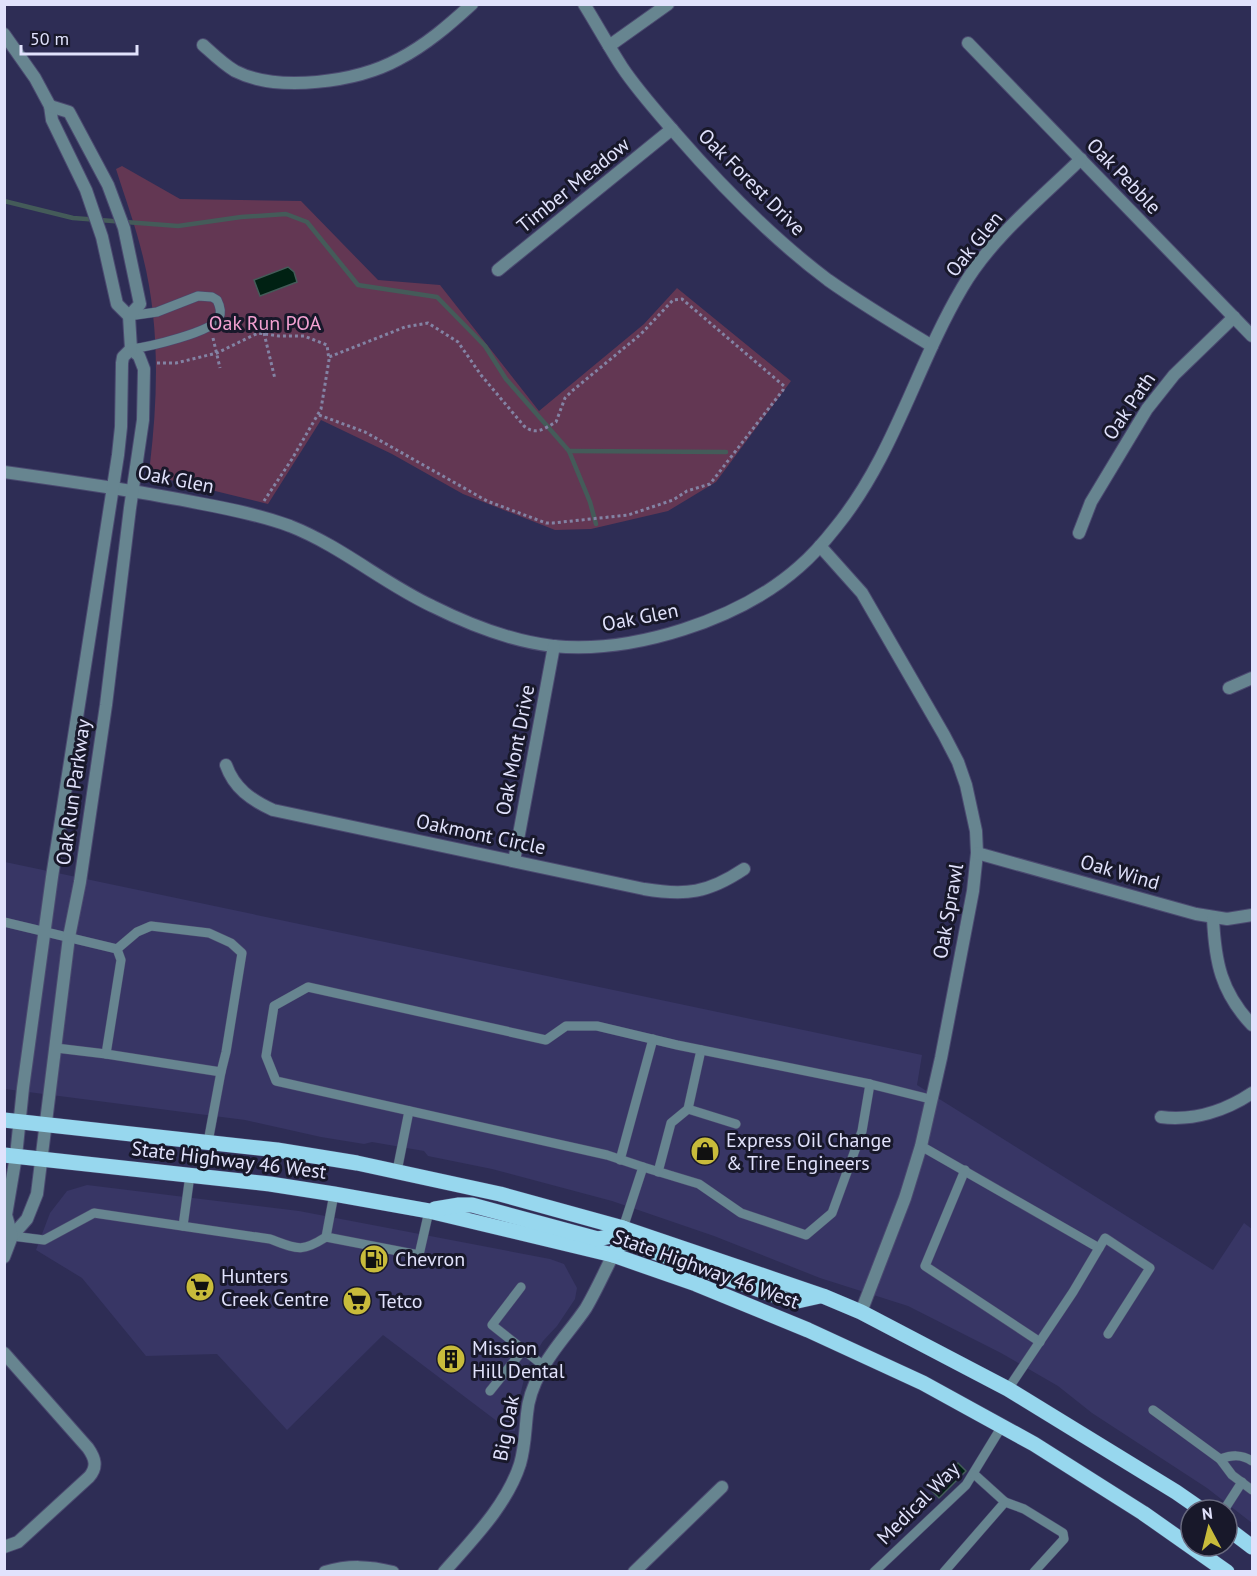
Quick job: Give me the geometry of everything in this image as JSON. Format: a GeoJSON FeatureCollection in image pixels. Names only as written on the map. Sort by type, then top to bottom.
{"type":"FeatureCollection","features":[{"type":"Feature","properties":{"kind":"main road","name":"State Highway 46 West"},"geometry":{"type":"LineString","coordinates":[[12,1121],[277,1150],[397,1171],[500,1194],[623,1228],[823,1296],[861,1312],[1008,1389],[1183,1498]]}},
{"type":"Feature","properties":{"kind":"main road","name":"State Highway 46 West"},"geometry":{"type":"LineString","coordinates":[[10,1156],[270,1184],[334,1194],[429,1210],[613,1255],[696,1284],[851,1348],[974,1409],[1143,1513],[1227,1572]]}},
{"type":"Feature","properties":{"kind":"main road"},"geometry":{"type":"LineString","coordinates":[[429,1210],[472,1205],[598,1239],[611,1236],[623,1228]]}},
{"type":"Feature","properties":{"kind":"main road"},"geometry":{"type":"LineString","coordinates":[[613,1255],[620,1244],[629,1243],[793,1302],[823,1296]]}},
{"type":"Feature","properties":{"kind":"main road"},"geometry":{"type":"LineString","coordinates":[[1239,1537],[1252,1546]]}},
{"type":"Feature","properties":{"kind":"street"},"geometry":{"type":"LineString","coordinates":[[203,45],[230,68],[250,77],[290,84],[322,82],[379,68],[398,60],[441,32],[472,4]]}},
{"type":"Feature","properties":{"kind":"street","name":"Oak Forest Drive"},"geometry":{"type":"LineString","coordinates":[[584,4],[638,89],[739,203],[792,251],[852,297],[932,346]]}},
{"type":"Feature","properties":{"kind":"street"},"geometry":{"type":"LineString","coordinates":[[609,46],[668,4]]}},
{"type":"Feature","properties":{"kind":"street","name":"Oak Run Parkway"},"geometry":{"type":"LineString","coordinates":[[4,34],[35,78],[50,106],[52,120],[86,190],[102,237],[117,304],[129,316],[131,349],[139,356],[144,369],[143,420],[104,716],[80,882],[69,937],[36,1194],[27,1219],[12,1236],[4,1257]]}},
{"type":"Feature","properties":{"kind":"street","name":"Oak Pebble"},"geometry":{"type":"LineString","coordinates":[[968,43],[1252,336]]}},
{"type":"Feature","properties":{"kind":"street","name":"Oak Run Parkway"},"geometry":{"type":"LineString","coordinates":[[50,106],[69,112],[108,185],[124,228],[140,304],[129,316]]}},
{"type":"Feature","properties":{"kind":"street","name":"Timber Meadow"},"geometry":{"type":"LineString","coordinates":[[498,270],[672,129]]}},
{"type":"Feature","properties":{"kind":"street","name":"Oak Glen"},"geometry":{"type":"LineString","coordinates":[[4,472],[133,490],[260,515],[294,527],[334,547],[427,604],[492,632],[554,646],[615,644],[680,631],[746,603],[799,568],[820,546],[852,505],[881,459],[932,346],[957,296],[973,271],[1015,223],[1081,159]]}},
{"type":"Feature","properties":{"kind":"street","name":"Oak Path"},"geometry":{"type":"LineString","coordinates":[[1079,533],[1091,502],[1157,394],[1234,317]]}},
{"type":"Feature","properties":{"kind":"street","name":"Oak Run Parkway"},"geometry":{"type":"LineString","coordinates":[[12,1236],[6,1215],[12,1121],[44,932],[113,487],[121,427],[122,363],[123,357],[131,349]]}},
{"type":"Feature","properties":{"kind":"street","name":"Oak Sprawl"},"geometry":{"type":"LineString","coordinates":[[820,546],[862,593],[958,762],[966,785],[976,831],[978,853],[971,902],[941,1058],[921,1146],[905,1198],[861,1312]]}},
{"type":"Feature","properties":{"kind":"street","name":"Oak Mont Drive"},"geometry":{"type":"LineString","coordinates":[[514,861],[554,646]]}},
{"type":"Feature","properties":{"kind":"street"},"geometry":{"type":"LineString","coordinates":[[1229,688],[1252,678]]}},
{"type":"Feature","properties":{"kind":"street","name":"Oakmont Circle"},"geometry":{"type":"LineString","coordinates":[[226,765],[233,782],[241,791],[273,810],[663,892],[703,890],[722,884],[744,869]]}},
{"type":"Feature","properties":{"kind":"street","name":"Oak Wind"},"geometry":{"type":"LineString","coordinates":[[978,853],[1214,918],[1252,915]]}},
{"type":"Feature","properties":{"kind":"street"},"geometry":{"type":"LineString","coordinates":[[1214,918],[1216,958],[1222,979],[1230,998],[1252,1025]]}},
{"type":"Feature","properties":{"kind":"street"},"geometry":{"type":"LineString","coordinates":[[1161,1117],[1191,1118],[1237,1103],[1252,1093]]}},
{"type":"Feature","properties":{"kind":"street","name":"Big Oak"},"geometry":{"type":"LineString","coordinates":[[444,1572],[500,1502],[515,1478],[524,1449],[529,1401],[544,1366],[587,1306],[613,1255]]}},
{"type":"Feature","properties":{"kind":"street"},"geometry":{"type":"LineString","coordinates":[[4,1353],[88,1448],[95,1462],[93,1473],[89,1477],[18,1542],[4,1547]]}},
{"type":"Feature","properties":{"kind":"street"},"geometry":{"type":"LineString","coordinates":[[634,1572],[723,1487]]}},
{"type":"Feature","properties":{"kind":"street"},"geometry":{"type":"LineString","coordinates":[[326,1572],[342,1567],[360,1566],[393,1572]]}},
{"type":"Feature","properties":{"kind":"lane"},"geometry":{"type":"LineString","coordinates":[[129,316],[150,314],[198,296],[217,300],[221,312],[219,318],[210,327],[154,346],[131,349]]}},
{"type":"Feature","properties":{"kind":"lane"},"geometry":{"type":"LineString","coordinates":[[4,922],[117,949]]}},
{"type":"Feature","properties":{"kind":"lane"},"geometry":{"type":"LineString","coordinates":[[117,949],[137,932],[151,926],[209,933],[231,943],[242,953],[208,1142]]}},
{"type":"Feature","properties":{"kind":"lane"},"geometry":{"type":"LineString","coordinates":[[106,1054],[121,960],[117,949]]}},
{"type":"Feature","properties":{"kind":"lane"},"geometry":{"type":"LineString","coordinates":[[870,1084],[862,1131],[832,1212],[806,1235],[741,1213],[699,1184],[620,1160],[276,1082],[266,1056],[274,1006],[308,987],[546,1040],[566,1026],[597,1026],[701,1050],[870,1084],[930,1100]]}},
{"type":"Feature","properties":{"kind":"lane"},"geometry":{"type":"LineString","coordinates":[[620,1160],[653,1039]]}},
{"type":"Feature","properties":{"kind":"lane"},"geometry":{"type":"LineString","coordinates":[[56,1048],[221,1072]]}},
{"type":"Feature","properties":{"kind":"lane"},"geometry":{"type":"LineString","coordinates":[[658,1172],[671,1123],[688,1109],[701,1050]]}},
{"type":"Feature","properties":{"kind":"lane"},"geometry":{"type":"LineString","coordinates":[[688,1109],[736,1124]]}},
{"type":"Feature","properties":{"kind":"lane"},"geometry":{"type":"LineString","coordinates":[[397,1171],[409,1112]]}},
{"type":"Feature","properties":{"kind":"lane"},"geometry":{"type":"LineString","coordinates":[[921,1146],[1099,1248]]}},
{"type":"Feature","properties":{"kind":"lane"},"geometry":{"type":"LineString","coordinates":[[623,1228],[643,1167]]}},
{"type":"Feature","properties":{"kind":"lane"},"geometry":{"type":"LineString","coordinates":[[965,1170],[925,1266],[1040,1342]]}},
{"type":"Feature","properties":{"kind":"lane"},"geometry":{"type":"LineString","coordinates":[[183,1226],[190,1175]]}},
{"type":"Feature","properties":{"kind":"lane"},"geometry":{"type":"LineString","coordinates":[[326,1237],[334,1194]]}},
{"type":"Feature","properties":{"kind":"lane"},"geometry":{"type":"LineString","coordinates":[[12,1236],[44,1240],[94,1213],[270,1239],[293,1248],[310,1247],[326,1237],[419,1255],[429,1210]]}},
{"type":"Feature","properties":{"kind":"lane"},"geometry":{"type":"LineString","coordinates":[[1008,1389],[1106,1238],[1150,1268],[1108,1334]]}},
{"type":"Feature","properties":{"kind":"lane"},"geometry":{"type":"LineString","coordinates":[[521,1287],[492,1325],[544,1366]]}},
{"type":"Feature","properties":{"kind":"lane"},"geometry":{"type":"LineString","coordinates":[[490,1392],[523,1350]]}},
{"type":"Feature","properties":{"kind":"lane"},"geometry":{"type":"LineString","coordinates":[[1154,1410],[1220,1459],[1232,1475],[1252,1490]]}},
{"type":"Feature","properties":{"kind":"lane","name":"Medical Way"},"geometry":{"type":"LineString","coordinates":[[874,1572],[956,1496],[974,1474],[1002,1426]]}},
{"type":"Feature","properties":{"kind":"lane"},"geometry":{"type":"LineString","coordinates":[[1220,1459],[1240,1456],[1252,1461]]}},
{"type":"Feature","properties":{"kind":"lane"},"geometry":{"type":"LineString","coordinates":[[974,1474],[1005,1502],[1024,1509],[1063,1533],[1064,1539],[1034,1572]]}},
{"type":"Feature","properties":{"kind":"lane"},"geometry":{"type":"LineString","coordinates":[[1232,1498],[1242,1482]]}},
{"type":"Feature","properties":{"kind":"lane"},"geometry":{"type":"LineString","coordinates":[[944,1572],[1005,1502]]}},
{"type":"Feature","properties":{"kind":"path"},"geometry":{"type":"LineString","coordinates":[[319,415],[365,432],[487,501],[546,523],[628,515],[673,500],[687,491],[710,484],[783,390],[783,384],[682,299],[674,300],[641,334],[566,398],[556,422],[541,431],[529,430],[524,426],[481,375],[458,342],[428,323],[405,327],[329,357]]}},
{"type":"Feature","properties":{"kind":"path"},"geometry":{"type":"LineString","coordinates":[[264,333],[275,379]]}},
{"type":"Feature","properties":{"kind":"path"},"geometry":{"type":"LineString","coordinates":[[157,363],[176,363],[217,353],[253,334],[308,337],[327,345],[329,357],[325,394],[319,415],[264,501]]}},
{"type":"Feature","properties":{"kind":"path"},"geometry":{"type":"LineString","coordinates":[[213,336],[220,368]]}},
{"type":"Feature","properties":{"kind":"shaded area"},"geometry":{"type":"Polygon","coordinates":[[[288,267],[294,272],[297,282],[260,296],[254,280],[288,267]]]}},
{"type":"Feature","properties":{"kind":"shaded area"},"geometry":{"type":"Polygon","coordinates":[[[5,862],[922,1055],[917,1085],[1213,1270],[1244,1223],[1252,1229],[1252,1523],[1239,1513],[1239,1498],[1220,1498],[1092,1413],[1058,1386],[1001,1353],[908,1306],[820,1278],[714,1236],[612,1201],[492,1169],[428,1156],[424,1151],[372,1142],[364,1144],[321,1137],[245,1120],[5,1089],[5,862]]]}},
{"type":"Feature","properties":{"kind":"shaded area"},"geometry":{"type":"Polygon","coordinates":[[[87,1185],[299,1211],[550,1259],[564,1264],[577,1288],[575,1299],[557,1326],[543,1341],[527,1367],[515,1431],[510,1431],[383,1335],[287,1430],[217,1354],[146,1356],[82,1278],[36,1250],[50,1213],[67,1191],[87,1185]]]}},
{"type":"Feature","properties":{"kind":"shaded area"},"geometry":{"type":"Polygon","coordinates":[[[958,1463],[966,1471],[939,1498],[931,1490],[958,1463]]]}},
{"type":"Feature","properties":{"kind":"green space","name":"Oak Run POA"},"geometry":{"type":"Polygon","coordinates":[[[122,166],[180,199],[301,201],[378,280],[440,285],[539,411],[644,324],[677,288],[791,381],[716,482],[668,511],[591,529],[555,530],[463,494],[392,454],[321,420],[268,504],[162,478],[154,474],[150,464],[155,413],[156,360],[149,283],[134,224],[116,169],[122,166]]]}},
{"type":"Feature","properties":{"kind":"waterway"},"geometry":{"type":"LineString","coordinates":[[4,201],[73,218],[178,226],[241,217],[286,214],[307,222],[358,285],[437,297],[485,346],[506,379],[569,451],[590,502],[596,524]]}},
{"type":"Feature","properties":{"kind":"waterway"},"geometry":{"type":"LineString","coordinates":[[569,451],[726,452]]}},
{"type":"Feature","properties":{"kind":"place","name":"Express Oil Change & Tire Engineers"},"geometry":{"type":"Point","coordinates":[705,1151]}},
{"type":"Feature","properties":{"kind":"place","name":"Chevron"},"geometry":{"type":"Point","coordinates":[374,1259]}},
{"type":"Feature","properties":{"kind":"place","name":"Hunters Creek Centre"},"geometry":{"type":"Point","coordinates":[200,1287]}},
{"type":"Feature","properties":{"kind":"place","name":"Tetco"},"geometry":{"type":"Point","coordinates":[357,1301]}},
{"type":"Feature","properties":{"kind":"place","name":"Mission Hill Dental"},"geometry":{"type":"Point","coordinates":[451,1359]}}]}
